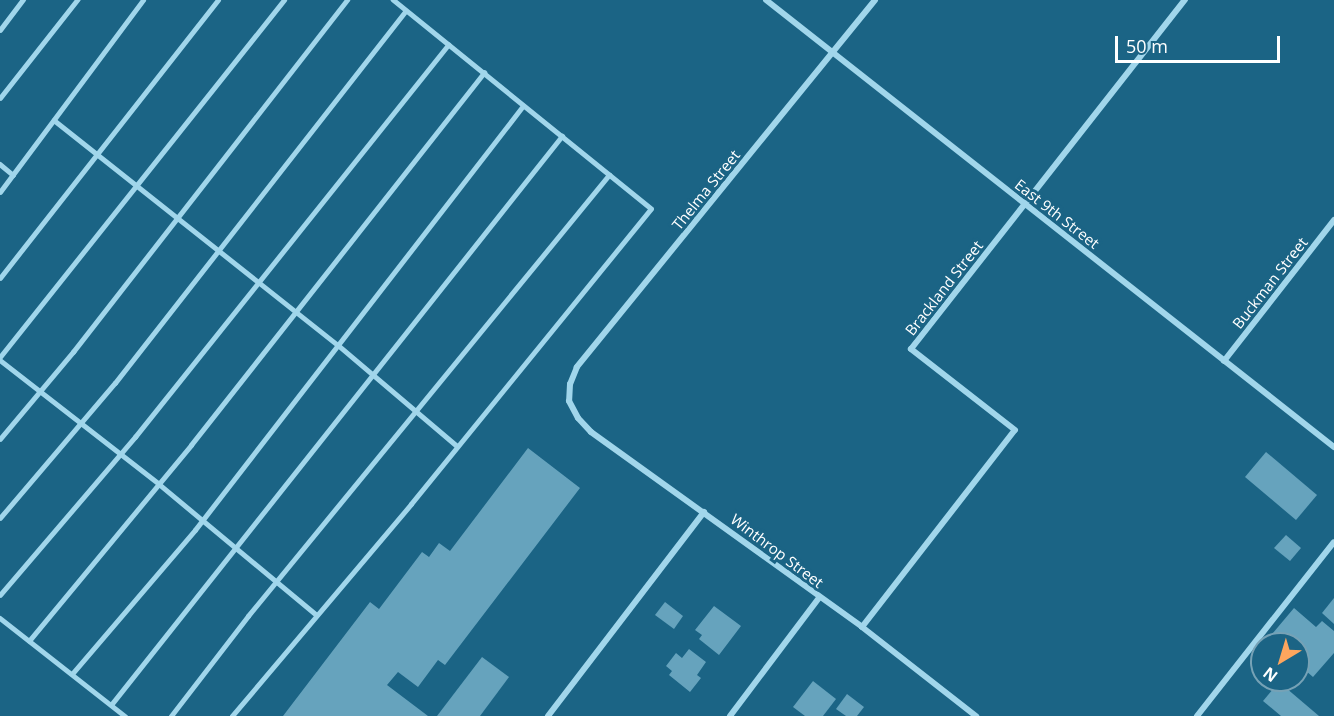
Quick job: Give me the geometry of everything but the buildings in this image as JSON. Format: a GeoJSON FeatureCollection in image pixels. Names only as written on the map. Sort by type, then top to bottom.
{"type":"FeatureCollection","features":[{"type":"Feature","properties":{"kind":"street","name":"East 9th Street"},"geometry":{"type":"LineString","coordinates":[[766,0],[1334,447]]}},
{"type":"Feature","properties":{"kind":"street","name":"Thelma Street"},"geometry":{"type":"LineString","coordinates":[[569,401],[570,384],[577,367],[875,0]]}},
{"type":"Feature","properties":{"kind":"street","name":"Brackland Street"},"geometry":{"type":"LineString","coordinates":[[862,627],[1015,430],[911,349],[1185,0]]}},
{"type":"Feature","properties":{"kind":"street","name":"Buckman Street"},"geometry":{"type":"LineString","coordinates":[[1224,361],[1334,220]]}},
{"type":"Feature","properties":{"kind":"street","name":"Winthrop Street"},"geometry":{"type":"LineString","coordinates":[[569,401],[578,418],[591,432],[862,627],[976,716]]}},
{"type":"Feature","properties":{"kind":"street"},"geometry":{"type":"LineString","coordinates":[[548,716],[704,512]]}},
{"type":"Feature","properties":{"kind":"street"},"geometry":{"type":"LineString","coordinates":[[1197,716],[1334,542]]}},
{"type":"Feature","properties":{"kind":"street"},"geometry":{"type":"LineString","coordinates":[[730,716],[819,598]]}},
{"type":"Feature","properties":{"kind":"lane"},"geometry":{"type":"LineString","coordinates":[[0,30],[23,0]]}},
{"type":"Feature","properties":{"kind":"lane"},"geometry":{"type":"LineString","coordinates":[[0,98],[77,0]]}},
{"type":"Feature","properties":{"kind":"lane"},"geometry":{"type":"LineString","coordinates":[[0,192],[143,0]]}},
{"type":"Feature","properties":{"kind":"lane"},"geometry":{"type":"LineString","coordinates":[[0,278],[218,0]]}},
{"type":"Feature","properties":{"kind":"lane"},"geometry":{"type":"LineString","coordinates":[[284,0],[0,359],[41,390],[79,425],[159,484],[201,522],[317,615]]}},
{"type":"Feature","properties":{"kind":"lane"},"geometry":{"type":"LineString","coordinates":[[0,439],[177,219],[347,0]]}},
{"type":"Feature","properties":{"kind":"lane"},"geometry":{"type":"LineString","coordinates":[[232,716],[651,209],[393,0]]}},
{"type":"Feature","properties":{"kind":"lane"},"geometry":{"type":"LineString","coordinates":[[0,518],[79,425],[219,251],[406,10]]}},
{"type":"Feature","properties":{"kind":"lane"},"geometry":{"type":"LineString","coordinates":[[0,595],[119,456],[448,45]]}},
{"type":"Feature","properties":{"kind":"lane"},"geometry":{"type":"LineString","coordinates":[[29,641],[159,484],[484,73]]}},
{"type":"Feature","properties":{"kind":"lane"},"geometry":{"type":"LineString","coordinates":[[72,674],[201,522],[523,106]]}},
{"type":"Feature","properties":{"kind":"lane"},"geometry":{"type":"LineString","coordinates":[[54,120],[338,345],[456,445]]}},
{"type":"Feature","properties":{"kind":"lane"},"geometry":{"type":"LineString","coordinates":[[111,705],[562,136]]}},
{"type":"Feature","properties":{"kind":"lane"},"geometry":{"type":"LineString","coordinates":[[0,165],[13,175]]}},
{"type":"Feature","properties":{"kind":"lane"},"geometry":{"type":"LineString","coordinates":[[171,716],[276,582],[609,175]]}},
{"type":"Feature","properties":{"kind":"lane"},"geometry":{"type":"LineString","coordinates":[[0,618],[125,716]]}}]}
